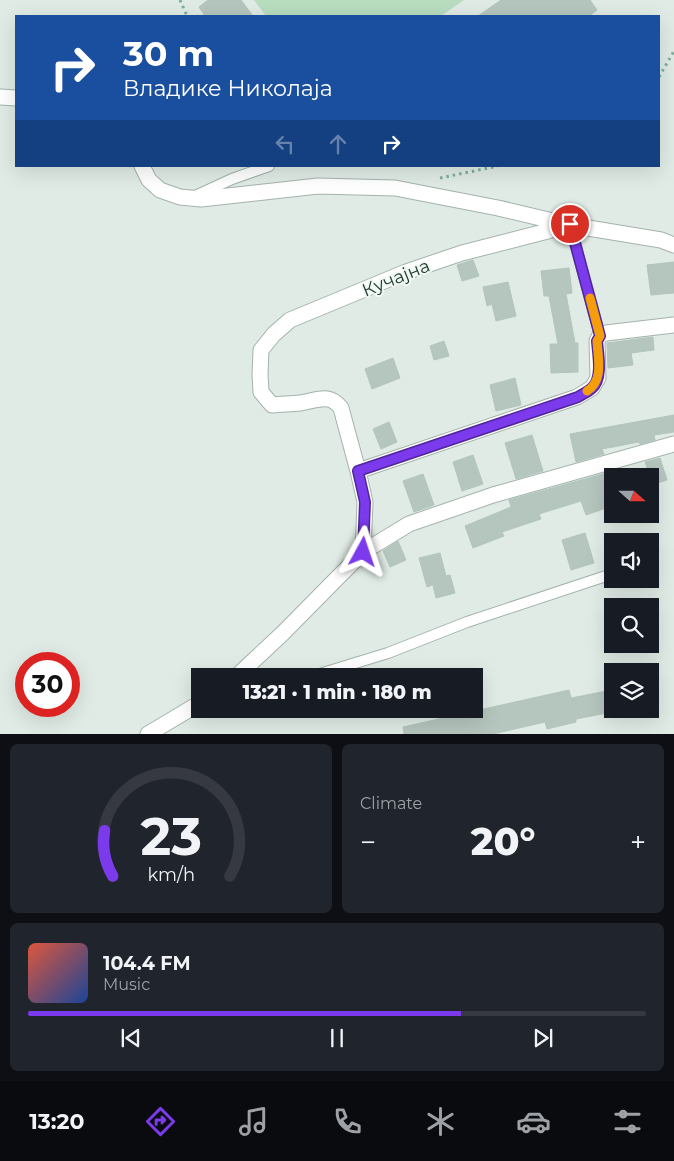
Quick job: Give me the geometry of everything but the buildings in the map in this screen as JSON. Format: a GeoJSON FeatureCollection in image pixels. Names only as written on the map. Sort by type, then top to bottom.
{"type":"FeatureCollection","features":[{"type":"Feature","properties":{"kind":"street"},"geometry":{"type":"LineString","coordinates":[[0,97],[15,98]]}},
{"type":"Feature","properties":{"kind":"street"},"geometry":{"type":"LineString","coordinates":[[142,167],[148,180],[160,190],[190,198],[201,199],[318,186],[395,188],[570,224]]}},
{"type":"Feature","properties":{"kind":"street","name":"Кучајна"},"geometry":{"type":"LineString","coordinates":[[358,471],[341,408],[337,402],[323,397],[302,402],[272,405],[261,392],[262,350],[274,334],[290,320],[406,272],[462,252],[570,224],[638,236],[674,245]]}},
{"type":"Feature","properties":{"kind":"street"},"geometry":{"type":"LineString","coordinates":[[363,552],[365,502],[358,471],[578,397],[592,388],[598,378],[597,341],[600,336],[606,333],[674,325]]}},
{"type":"Feature","properties":{"kind":"street"},"geometry":{"type":"LineString","coordinates":[[246,668],[363,552],[409,524],[492,495],[674,444]]}},
{"type":"Feature","properties":{"kind":"street"},"geometry":{"type":"LineString","coordinates":[[148,734],[191,708]]}},
{"type":"Feature","properties":{"kind":"lane"},"geometry":{"type":"LineString","coordinates":[[190,198],[232,179],[266,167]]}},
{"type":"Feature","properties":{"kind":"lane"},"geometry":{"type":"LineString","coordinates":[[570,224],[600,336]]}},
{"type":"Feature","properties":{"kind":"lane"},"geometry":{"type":"LineString","coordinates":[[339,668],[388,653],[467,622],[604,577]]}},
{"type":"Feature","properties":{"kind":"path"},"geometry":{"type":"LineString","coordinates":[[180,0],[187,15]]}},
{"type":"Feature","properties":{"kind":"path"},"geometry":{"type":"LineString","coordinates":[[660,75],[674,51]]}},
{"type":"Feature","properties":{"kind":"path"},"geometry":{"type":"LineString","coordinates":[[432,180],[493,167]]}},
{"type":"Feature","properties":{"kind":"green space"},"geometry":{"type":"Polygon","coordinates":[[[254,0],[464,0],[442,15],[265,15],[254,0]]]}},
{"type":"Feature","properties":{"kind":"slow traffic"},"geometry":{"type":"LineString","coordinates":[[587,391],[596,384],[598,378],[597,341],[600,336],[590,298]]}},
{"type":"Feature","properties":{"kind":"route"},"geometry":{"type":"LineString","coordinates":[[363,552],[365,502],[358,471],[578,397],[596,384],[598,378],[597,341],[600,336],[570,224]]}}]}
